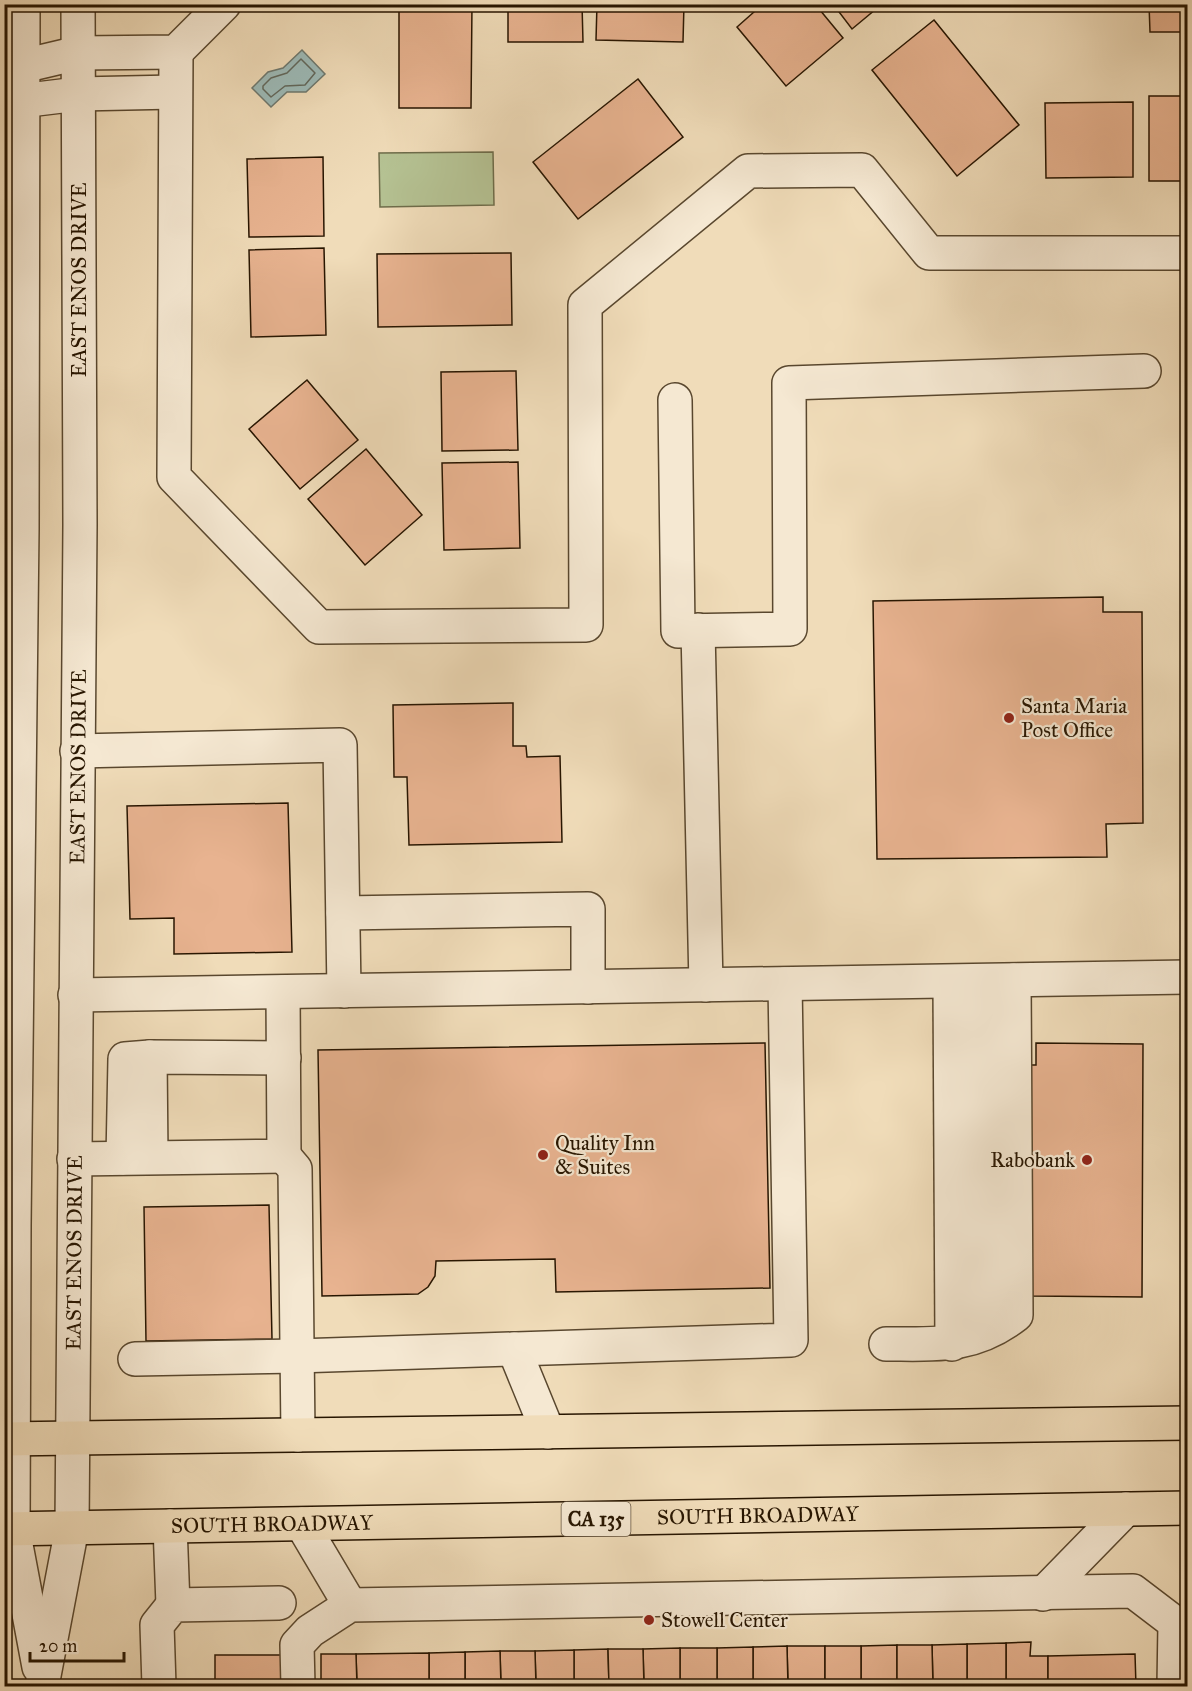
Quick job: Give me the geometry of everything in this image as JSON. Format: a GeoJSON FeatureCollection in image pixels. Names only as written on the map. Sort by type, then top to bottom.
{"type":"FeatureCollection","features":[{"type":"Feature","properties":{"kind":"main road"},"geometry":{"type":"LineString","coordinates":[[10,1439],[1188,1423]]}},
{"type":"Feature","properties":{"kind":"main road","name":"SOUTH BROADWAY"},"geometry":{"type":"LineString","coordinates":[[9,1529],[1188,1508]]}},
{"type":"Feature","properties":{"kind":"street"},"geometry":{"type":"LineString","coordinates":[[23,4],[14,66],[9,1529],[42,1686]]}},
{"type":"Feature","properties":{"kind":"street","name":"EAST ENOS DRIVE"},"geometry":{"type":"LineString","coordinates":[[42,1686],[72,1528],[80,525],[78,4]]}},
{"type":"Feature","properties":{"kind":"street"},"geometry":{"type":"LineString","coordinates":[[14,66],[78,53],[176,52],[224,4]]}},
{"type":"Feature","properties":{"kind":"street"},"geometry":{"type":"LineString","coordinates":[[176,52],[174,477],[320,627],[586,625],[585,305],[748,171],[862,170],[929,254],[1188,253]]}},
{"type":"Feature","properties":{"kind":"street"},"geometry":{"type":"LineString","coordinates":[[14,103],[78,94],[176,92]]}},
{"type":"Feature","properties":{"kind":"street"},"geometry":{"type":"LineString","coordinates":[[675,400],[678,631],[790,629],[789,383],[1144,371]]}},
{"type":"Feature","properties":{"kind":"street"},"geometry":{"type":"LineString","coordinates":[[698,630],[706,985]]}},
{"type":"Feature","properties":{"kind":"street"},"geometry":{"type":"LineString","coordinates":[[77,751],[340,745],[344,991]]}},
{"type":"Feature","properties":{"kind":"street"},"geometry":{"type":"LineString","coordinates":[[343,913],[588,909],[588,987]]}},
{"type":"Feature","properties":{"kind":"street"},"geometry":{"type":"LineString","coordinates":[[75,995],[1188,977]]}},
{"type":"Feature","properties":{"kind":"street"},"geometry":{"type":"LineString","coordinates":[[976,1336],[982,981]]}},
{"type":"Feature","properties":{"kind":"street"},"geometry":{"type":"LineString","coordinates":[[976,1336],[982,981]]}},
{"type":"Feature","properties":{"kind":"street"},"geometry":{"type":"LineString","coordinates":[[135,1359],[791,1340],[785,984]]}},
{"type":"Feature","properties":{"kind":"street"},"geometry":{"type":"LineString","coordinates":[[283,992],[284,1156],[295,1169],[298,1435]]}},
{"type":"Feature","properties":{"kind":"street"},"geometry":{"type":"LineString","coordinates":[[137,1158],[125,1059],[150,1057],[284,1058]]}},
{"type":"Feature","properties":{"kind":"street"},"geometry":{"type":"LineString","coordinates":[[74,1159],[284,1156]]}},
{"type":"Feature","properties":{"kind":"street"},"geometry":{"type":"LineString","coordinates":[[886,1344],[976,1336]]}},
{"type":"Feature","properties":{"kind":"street"},"geometry":{"type":"LineString","coordinates":[[514,1349],[548,1432]]}},
{"type":"Feature","properties":{"kind":"street"},"geometry":{"type":"LineString","coordinates":[[1043,1593],[1126,1509]]}},
{"type":"Feature","properties":{"kind":"street"},"geometry":{"type":"LineString","coordinates":[[302,1524],[350,1605]]}},
{"type":"Feature","properties":{"kind":"street"},"geometry":{"type":"LineString","coordinates":[[159,1686],[157,1625],[172,1605],[170,1526]]}},
{"type":"Feature","properties":{"kind":"street"},"geometry":{"type":"LineString","coordinates":[[298,1686],[297,1645],[310,1631],[350,1605],[1133,1591],[1175,1623],[1174,1686]]}},
{"type":"Feature","properties":{"kind":"street"},"geometry":{"type":"LineString","coordinates":[[172,1605],[279,1603]]}},
{"type":"Feature","properties":{"kind":"green space"},"geometry":{"type":"Polygon","coordinates":[[[493,152],[494,205],[380,207],[379,153],[493,152]]]}},
{"type":"Feature","properties":{"kind":"water"},"geometry":{"type":"Polygon","coordinates":[[[302,50],[325,74],[306,92],[287,92],[271,107],[252,88],[268,72],[283,68],[302,50]]]}},
{"type":"Feature","properties":{"kind":"building"},"geometry":{"type":"Polygon","coordinates":[[[399,4],[472,4],[471,108],[399,108],[399,4]]]}},
{"type":"Feature","properties":{"kind":"building"},"geometry":{"type":"Polygon","coordinates":[[[508,4],[582,4],[583,42],[508,42],[508,4]]]}},
{"type":"Feature","properties":{"kind":"building"},"geometry":{"type":"Polygon","coordinates":[[[597,4],[684,4],[683,42],[596,40],[597,4]]]}},
{"type":"Feature","properties":{"kind":"building"},"geometry":{"type":"Polygon","coordinates":[[[763,4],[815,4],[843,38],[786,86],[737,27],[763,4]]]}},
{"type":"Feature","properties":{"kind":"building"},"geometry":{"type":"Polygon","coordinates":[[[833,4],[882,4],[852,29],[833,4]]]}},
{"type":"Feature","properties":{"kind":"building"},"geometry":{"type":"Polygon","coordinates":[[[1149,4],[1188,4],[1188,32],[1150,32],[1149,4]]]}},
{"type":"Feature","properties":{"kind":"building"},"geometry":{"type":"Polygon","coordinates":[[[934,20],[1019,125],[957,176],[872,70],[934,20]]]}},
{"type":"Feature","properties":{"kind":"building"},"geometry":{"type":"Polygon","coordinates":[[[638,79],[683,137],[578,219],[533,162],[638,79]]]}},
{"type":"Feature","properties":{"kind":"building"},"geometry":{"type":"Polygon","coordinates":[[[1149,96],[1188,96],[1188,181],[1149,181],[1149,96]]]}},
{"type":"Feature","properties":{"kind":"building"},"geometry":{"type":"Polygon","coordinates":[[[1133,102],[1133,177],[1046,178],[1045,103],[1133,102]]]}},
{"type":"Feature","properties":{"kind":"building"},"geometry":{"type":"Polygon","coordinates":[[[323,157],[324,236],[249,237],[247,159],[323,157]]]}},
{"type":"Feature","properties":{"kind":"building"},"geometry":{"type":"Polygon","coordinates":[[[324,248],[326,335],[251,337],[249,250],[324,248]]]}},
{"type":"Feature","properties":{"kind":"building"},"geometry":{"type":"Polygon","coordinates":[[[511,253],[512,325],[378,327],[377,254],[511,253]]]}},
{"type":"Feature","properties":{"kind":"building"},"geometry":{"type":"Polygon","coordinates":[[[516,371],[518,450],[442,451],[441,372],[516,371]]]}},
{"type":"Feature","properties":{"kind":"building"},"geometry":{"type":"Polygon","coordinates":[[[307,380],[358,440],[300,489],[249,429],[307,380]]]}},
{"type":"Feature","properties":{"kind":"building"},"geometry":{"type":"Polygon","coordinates":[[[366,449],[422,515],[365,565],[308,499],[366,449]]]}},
{"type":"Feature","properties":{"kind":"building"},"geometry":{"type":"Polygon","coordinates":[[[518,462],[520,548],[444,550],[442,463],[518,462]]]}},
{"type":"Feature","properties":{"kind":"building","name":"Santa Maria Post Office"},"geometry":{"type":"Polygon","coordinates":[[[1103,597],[1103,612],[1142,612],[1143,823],[1106,824],[1107,857],[877,859],[873,601],[1103,597]]]}},
{"type":"Feature","properties":{"kind":"building"},"geometry":{"type":"Polygon","coordinates":[[[513,703],[513,746],[526,746],[527,757],[560,756],[562,842],[409,845],[407,777],[394,777],[393,705],[513,703]]]}},
{"type":"Feature","properties":{"kind":"building"},"geometry":{"type":"Polygon","coordinates":[[[288,803],[292,952],[174,954],[174,918],[130,919],[127,806],[288,803]]]}},
{"type":"Feature","properties":{"kind":"building","name":"Quality Inn & Suites"},"geometry":{"type":"Polygon","coordinates":[[[765,1043],[770,1288],[556,1292],[555,1259],[436,1261],[435,1276],[428,1287],[418,1294],[322,1296],[318,1050],[765,1043]]]}},
{"type":"Feature","properties":{"kind":"building","name":"Rabobank"},"geometry":{"type":"Polygon","coordinates":[[[1036,1043],[1143,1044],[1142,1297],[1031,1296],[1031,1065],[1036,1065],[1036,1043]]]}},
{"type":"Feature","properties":{"kind":"building"},"geometry":{"type":"Polygon","coordinates":[[[269,1205],[272,1339],[146,1341],[144,1207],[269,1205]]]}},
{"type":"Feature","properties":{"kind":"building"},"geometry":{"type":"Polygon","coordinates":[[[1031,1642],[1030,1656],[1048,1656],[1048,1686],[1006,1686],[1006,1643],[1031,1642]]]}},
{"type":"Feature","properties":{"kind":"building"},"geometry":{"type":"Polygon","coordinates":[[[1006,1643],[1006,1686],[967,1686],[967,1644],[1006,1643]]]}},
{"type":"Feature","properties":{"kind":"building"},"geometry":{"type":"Polygon","coordinates":[[[967,1644],[967,1686],[933,1686],[932,1645],[967,1644]]]}},
{"type":"Feature","properties":{"kind":"building"},"geometry":{"type":"Polygon","coordinates":[[[897,1645],[897,1686],[861,1686],[861,1646],[897,1645]]]}},
{"type":"Feature","properties":{"kind":"building"},"geometry":{"type":"Polygon","coordinates":[[[897,1645],[932,1645],[933,1686],[897,1686],[897,1645]]]}},
{"type":"Feature","properties":{"kind":"building"},"geometry":{"type":"Polygon","coordinates":[[[787,1646],[825,1646],[825,1686],[788,1686],[787,1646]]]}},
{"type":"Feature","properties":{"kind":"building"},"geometry":{"type":"Polygon","coordinates":[[[787,1646],[788,1686],[753,1686],[753,1647],[787,1646]]]}},
{"type":"Feature","properties":{"kind":"building"},"geometry":{"type":"Polygon","coordinates":[[[825,1646],[861,1646],[861,1686],[825,1686],[825,1646]]]}},
{"type":"Feature","properties":{"kind":"building"},"geometry":{"type":"Polygon","coordinates":[[[753,1647],[753,1686],[717,1686],[717,1648],[753,1647]]]}},
{"type":"Feature","properties":{"kind":"building"},"geometry":{"type":"Polygon","coordinates":[[[680,1648],[717,1648],[717,1686],[680,1686],[680,1648]]]}},
{"type":"Feature","properties":{"kind":"building"},"geometry":{"type":"Polygon","coordinates":[[[680,1648],[680,1686],[644,1686],[643,1649],[680,1648]]]}},
{"type":"Feature","properties":{"kind":"building"},"geometry":{"type":"Polygon","coordinates":[[[608,1649],[609,1686],[574,1686],[574,1650],[608,1649]]]}},
{"type":"Feature","properties":{"kind":"building"},"geometry":{"type":"Polygon","coordinates":[[[608,1649],[643,1649],[644,1686],[609,1686],[608,1649]]]}},
{"type":"Feature","properties":{"kind":"building"},"geometry":{"type":"Polygon","coordinates":[[[574,1650],[574,1686],[536,1686],[535,1651],[574,1650]]]}},
{"type":"Feature","properties":{"kind":"building"},"geometry":{"type":"Polygon","coordinates":[[[500,1651],[535,1651],[536,1686],[501,1686],[500,1651]]]}},
{"type":"Feature","properties":{"kind":"building"},"geometry":{"type":"Polygon","coordinates":[[[500,1651],[501,1686],[465,1686],[465,1652],[500,1651]]]}},
{"type":"Feature","properties":{"kind":"building"},"geometry":{"type":"Polygon","coordinates":[[[465,1652],[465,1686],[429,1686],[429,1653],[465,1652]]]}},
{"type":"Feature","properties":{"kind":"building"},"geometry":{"type":"Polygon","coordinates":[[[429,1653],[429,1686],[357,1686],[356,1654],[429,1653]]]}},
{"type":"Feature","properties":{"kind":"building"},"geometry":{"type":"Polygon","coordinates":[[[321,1654],[356,1654],[357,1686],[321,1686],[321,1654]]]}},
{"type":"Feature","properties":{"kind":"building"},"geometry":{"type":"Polygon","coordinates":[[[1135,1654],[1136,1686],[1048,1686],[1048,1656],[1135,1654]]]}},
{"type":"Feature","properties":{"kind":"building"},"geometry":{"type":"Polygon","coordinates":[[[215,1655],[286,1655],[286,1686],[215,1686],[215,1655]]]}},
{"type":"Feature","properties":{"kind":"place","name":"Santa Maria Post Office"},"geometry":{"type":"Point","coordinates":[1009,718]}},
{"type":"Feature","properties":{"kind":"place","name":"Quality Inn & Suites"},"geometry":{"type":"Point","coordinates":[543,1155]}},
{"type":"Feature","properties":{"kind":"place","name":"Rabobank"},"geometry":{"type":"Point","coordinates":[1087,1160]}},
{"type":"Feature","properties":{"kind":"place","name":"Stowell Center"},"geometry":{"type":"Point","coordinates":[649,1620]}}]}
